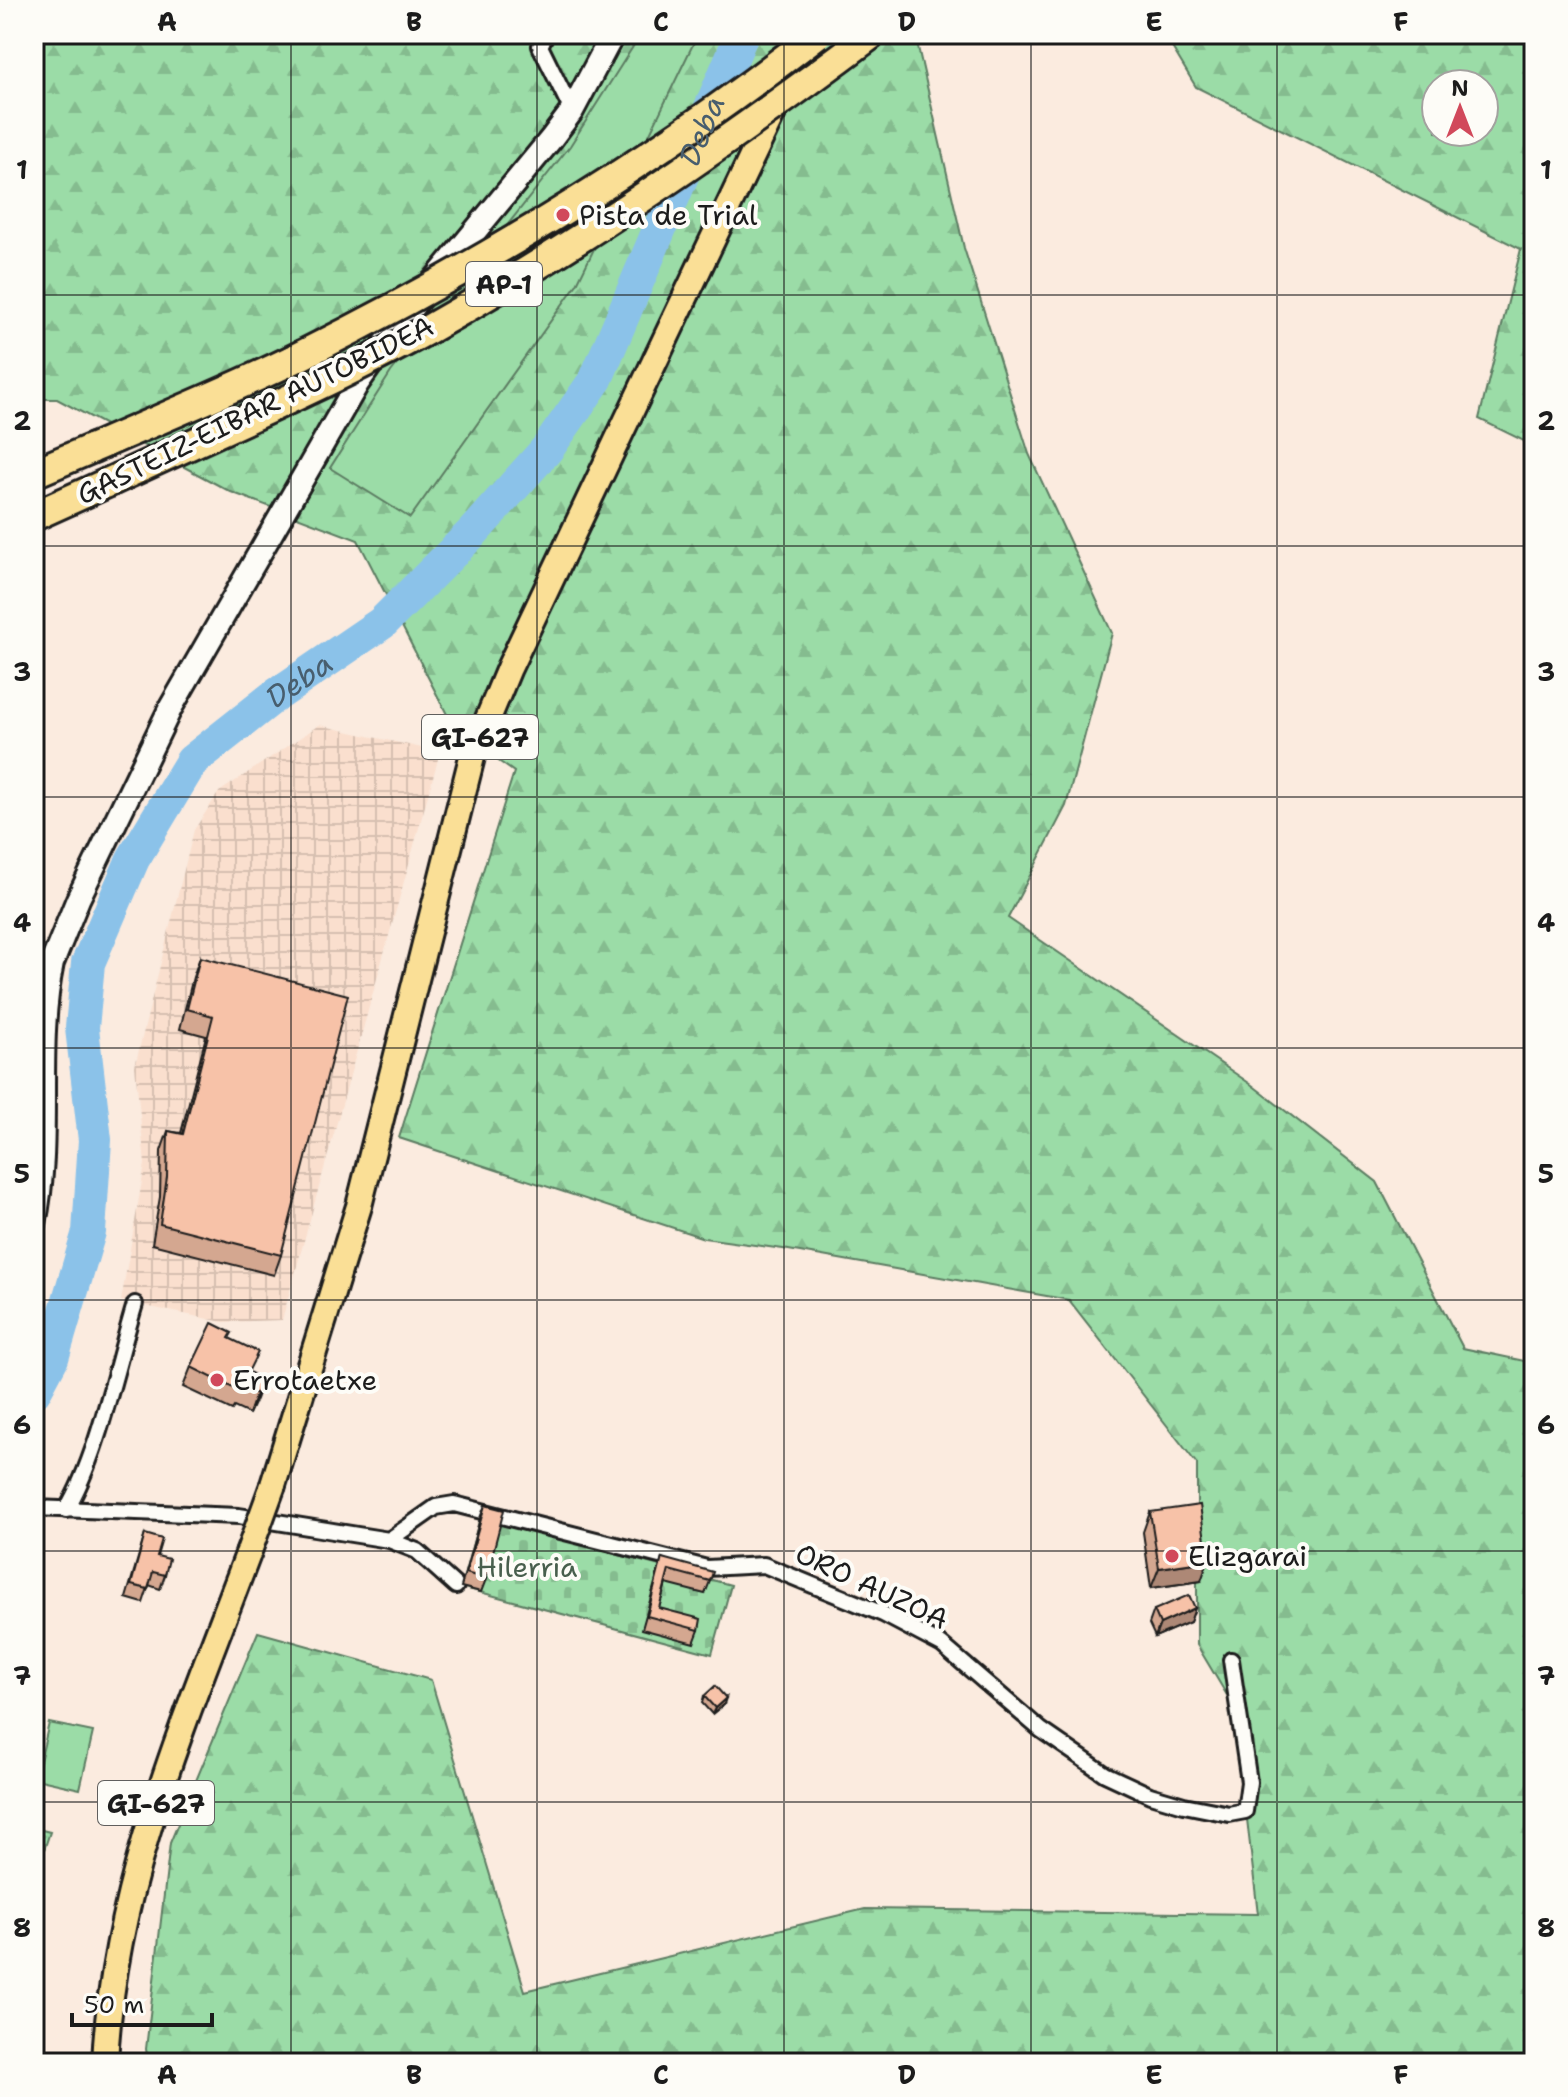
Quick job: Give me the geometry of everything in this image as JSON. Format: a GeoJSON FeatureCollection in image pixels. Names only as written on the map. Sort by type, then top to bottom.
{"type":"FeatureCollection","features":[{"type":"Feature","properties":{"kind":"highway","name":"GASTEIZ-EIBAR AUTOBIDEA"},"geometry":{"type":"LineString","coordinates":[[34,473],[296,358],[519,237],[653,153],[814,34]]}},
{"type":"Feature","properties":{"kind":"highway","name":"GASTEIZ-EIBAR AUTOBIDEA"},"geometry":{"type":"LineString","coordinates":[[34,516],[305,391],[440,322],[554,255],[669,180],[872,34]]}},
{"type":"Feature","properties":{"kind":"main road","name":"GI-627"},"geometry":{"type":"LineString","coordinates":[[105,2063],[115,1958],[146,1830],[273,1485],[359,1206],[472,757],[509,668],[814,34]]}},
{"type":"Feature","properties":{"kind":"street"},"geometry":{"type":"LineString","coordinates":[[546,34],[540,46],[543,56],[572,111]]}},
{"type":"Feature","properties":{"kind":"street"},"geometry":{"type":"LineString","coordinates":[[34,1224],[40,1177],[46,994],[52,963],[131,785],[171,707],[357,384],[404,317],[475,234],[572,111],[613,34]]}},
{"type":"Feature","properties":{"kind":"street"},"geometry":{"type":"LineString","coordinates":[[66,1510],[85,1470],[135,1304]]}},
{"type":"Feature","properties":{"kind":"street","name":"ORO AUZOA"},"geometry":{"type":"LineString","coordinates":[[389,1540],[436,1507],[454,1504],[707,1568],[764,1565],[915,1629],[970,1666],[1041,1730],[1105,1774],[1150,1795],[1229,1814],[1245,1811],[1249,1782],[1231,1660]]}},
{"type":"Feature","properties":{"kind":"street"},"geometry":{"type":"LineString","coordinates":[[34,1508],[239,1516],[389,1540],[417,1551],[456,1586]]}},
{"type":"Feature","properties":{"kind":"shaded area"},"geometry":{"type":"Polygon","coordinates":[[[319,725],[440,752],[282,1320],[223,1322],[121,1301],[145,1164],[135,1066],[194,830],[219,792],[319,725]]]}},
{"type":"Feature","properties":{"kind":"green space"},"geometry":{"type":"Polygon","coordinates":[[[34,34],[915,34],[964,248],[1029,454],[1112,633],[1066,806],[1008,918],[1252,1085],[1377,1182],[1463,1348],[1534,1363],[1534,2063],[148,2063],[146,2049],[170,1843],[258,1632],[431,1680],[525,1991],[865,1909],[1258,1914],[1234,1707],[1197,1645],[1197,1464],[1069,1300],[704,1238],[399,1138],[514,772],[455,730],[358,540],[231,492],[57,399],[34,399],[34,34]]]}},
{"type":"Feature","properties":{"kind":"green space","name":"Pista de Trial"},"geometry":{"type":"Polygon","coordinates":[[[641,34],[698,34],[577,284],[410,518],[330,468],[391,372],[570,146],[641,34]]]}},
{"type":"Feature","properties":{"kind":"green space"},"geometry":{"type":"Polygon","coordinates":[[[1164,34],[1534,34],[1534,446],[1479,419],[1521,249],[1196,87],[1164,34]]]}},
{"type":"Feature","properties":{"kind":"green space","name":"Hilerria"},"geometry":{"type":"Polygon","coordinates":[[[480,1518],[731,1585],[712,1654],[461,1587],[480,1518]]]}},
{"type":"Feature","properties":{"kind":"green space"},"geometry":{"type":"Polygon","coordinates":[[[49,1723],[93,1732],[80,1789],[36,1779],[49,1723]]]}},
{"type":"Feature","properties":{"kind":"green space"},"geometry":{"type":"Polygon","coordinates":[[[34,1828],[50,1832],[34,1880],[34,1828]]]}},
{"type":"Feature","properties":{"kind":"building"},"geometry":{"type":"Polygon","coordinates":[[[200,957],[348,995],[281,1255],[160,1224],[167,1177],[168,1131],[183,1134],[213,1016],[187,1009],[200,957]]]}},
{"type":"Feature","properties":{"kind":"building"},"geometry":{"type":"Polygon","coordinates":[[[212,1323],[232,1333],[229,1338],[258,1352],[248,1372],[263,1379],[256,1394],[241,1387],[239,1391],[191,1367],[212,1323]]]}},
{"type":"Feature","properties":{"kind":"building"},"geometry":{"type":"Polygon","coordinates":[[[485,1505],[504,1510],[486,1579],[466,1573],[485,1505]]]}},
{"type":"Feature","properties":{"kind":"building"},"geometry":{"type":"Polygon","coordinates":[[[1200,1505],[1208,1561],[1159,1568],[1150,1512],[1200,1505]]]}},
{"type":"Feature","properties":{"kind":"building"},"geometry":{"type":"Polygon","coordinates":[[[145,1534],[162,1539],[157,1556],[169,1559],[165,1575],[153,1572],[148,1589],[131,1585],[145,1534]]]}},
{"type":"Feature","properties":{"kind":"building"},"geometry":{"type":"Polygon","coordinates":[[[662,1558],[713,1572],[710,1581],[669,1570],[659,1608],[701,1619],[699,1630],[647,1616],[662,1558]]]}},
{"type":"Feature","properties":{"kind":"building"},"geometry":{"type":"Polygon","coordinates":[[[1189,1595],[1195,1608],[1160,1624],[1154,1610],[1189,1595]]]}},
{"type":"Feature","properties":{"kind":"building"},"geometry":{"type":"Polygon","coordinates":[[[715,1686],[726,1698],[715,1708],[704,1696],[715,1686]]]}},
{"type":"Feature","properties":{"kind":"waterway","name":"Deba"},"geometry":{"type":"LineString","coordinates":[[34,1392],[52,1358],[89,1232],[95,1140],[82,1028],[88,963],[133,859],[192,761],[272,698],[382,623],[473,532],[547,449],[596,379],[742,34]]}},
{"type":"Feature","properties":{"kind":"place","name":"Pista de Trial"},"geometry":{"type":"Point","coordinates":[563,215]}},
{"type":"Feature","properties":{"kind":"place","name":"Errotaetxe"},"geometry":{"type":"Point","coordinates":[217,1380]}},
{"type":"Feature","properties":{"kind":"place","name":"Elizgarai"},"geometry":{"type":"Point","coordinates":[1172,1556]}}]}
